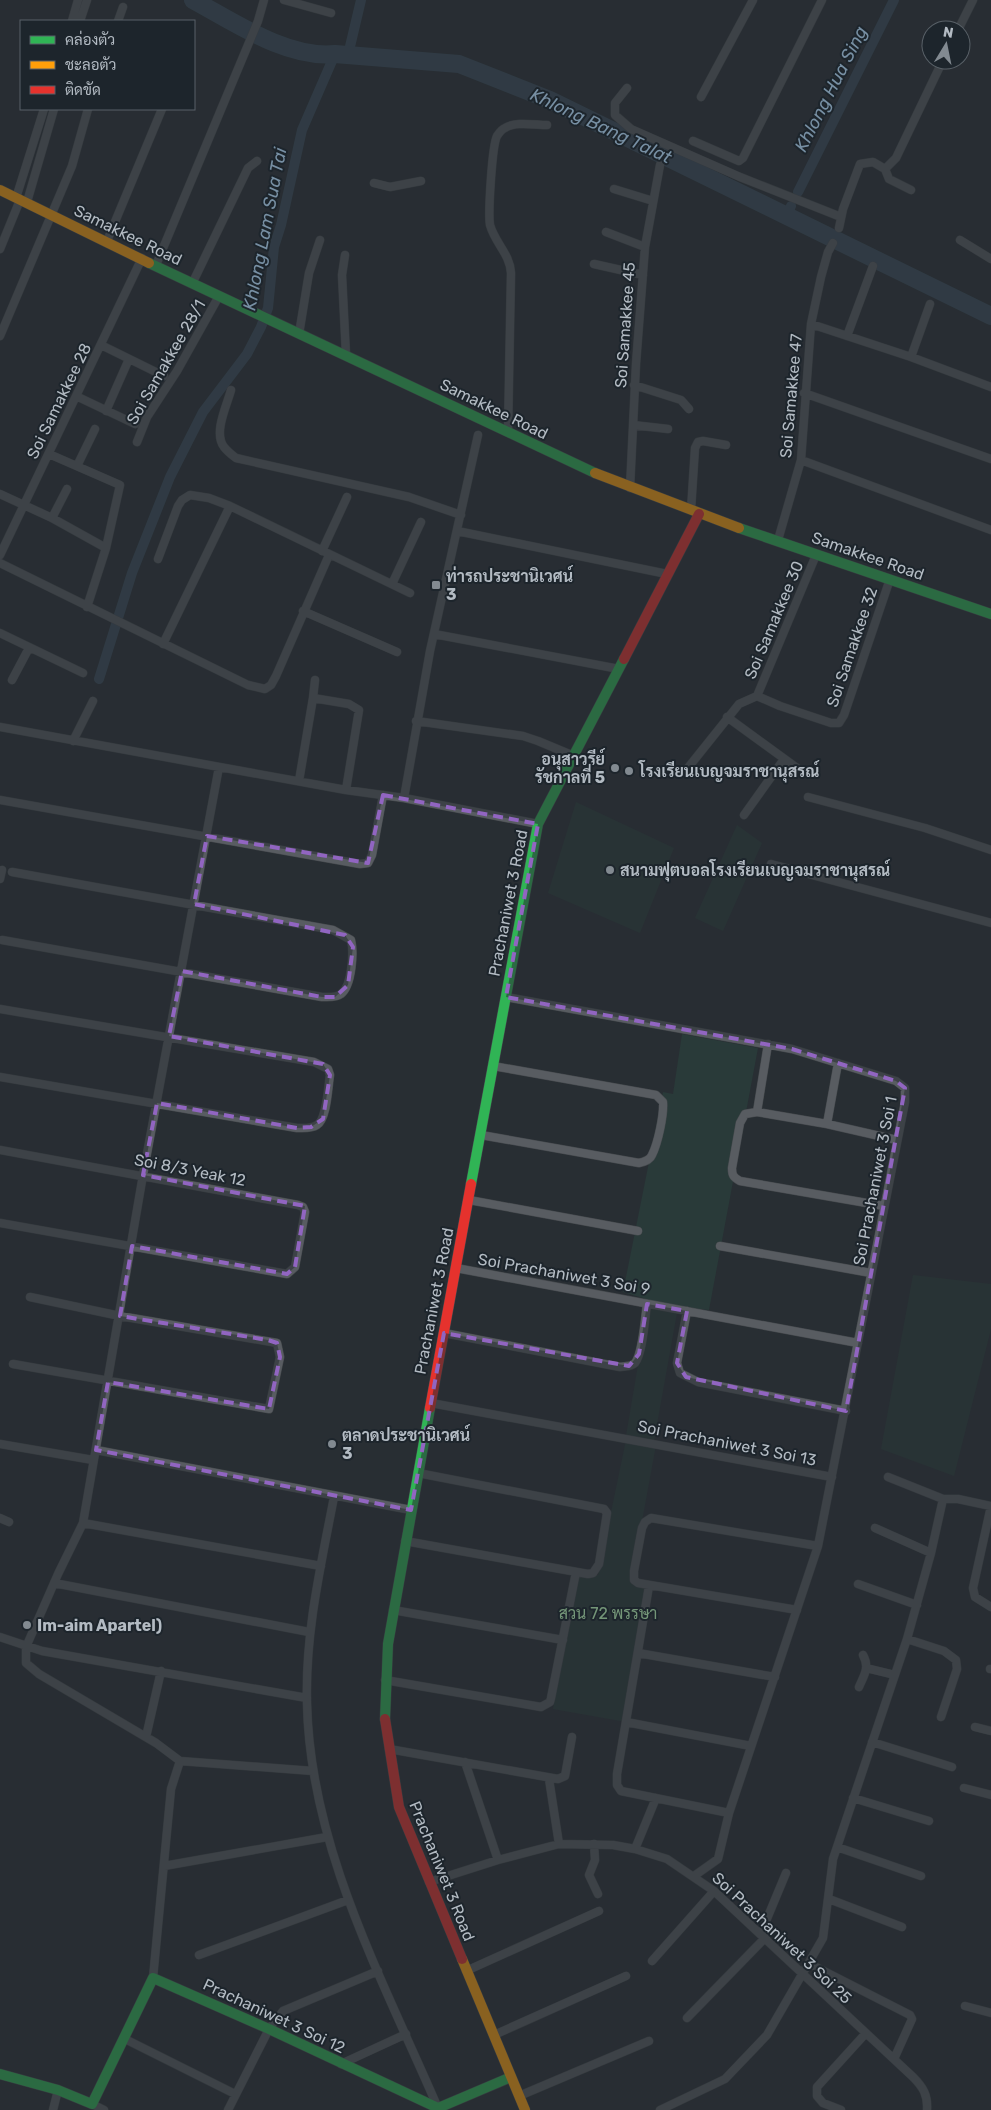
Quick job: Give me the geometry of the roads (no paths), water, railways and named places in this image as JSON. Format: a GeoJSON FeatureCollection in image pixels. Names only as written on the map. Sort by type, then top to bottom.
{"type":"FeatureCollection","features":[{"type":"Feature","properties":{"kind":"street"},"geometry":{"type":"LineString","coordinates":[[72,20],[78,0]]}},
{"type":"Feature","properties":{"kind":"street"},"geometry":{"type":"LineString","coordinates":[[80,20],[87,0]]}},
{"type":"Feature","properties":{"kind":"street"},"geometry":{"type":"LineString","coordinates":[[156,265],[249,43],[264,0]]}},
{"type":"Feature","properties":{"kind":"street"},"geometry":{"type":"LineString","coordinates":[[284,0],[331,13]]}},
{"type":"Feature","properties":{"kind":"street"},"geometry":{"type":"LineString","coordinates":[[701,98],[753,0]]}},
{"type":"Feature","properties":{"kind":"street"},"geometry":{"type":"LineString","coordinates":[[693,142],[731,159],[739,161],[743,158],[822,0]]}},
{"type":"Feature","properties":{"kind":"street"},"geometry":{"type":"LineString","coordinates":[[963,20],[973,0]]}},
{"type":"Feature","properties":{"kind":"street"},"geometry":{"type":"LineString","coordinates":[[118,20],[124,7]]}},
{"type":"Feature","properties":{"kind":"street"},"geometry":{"type":"LineString","coordinates":[[885,169],[896,158],[938,70]]}},
{"type":"Feature","properties":{"kind":"street"},"geometry":{"type":"LineString","coordinates":[[627,88],[615,102],[614,115],[631,129],[740,177],[841,217]]}},
{"type":"Feature","properties":{"kind":"street"},"geometry":{"type":"LineString","coordinates":[[21,200],[44,110]]}},
{"type":"Feature","properties":{"kind":"street"},"geometry":{"type":"LineString","coordinates":[[0,249],[21,200],[54,110]]}},
{"type":"Feature","properties":{"kind":"street"},"geometry":{"type":"LineString","coordinates":[[0,336],[72,166],[88,110]]}},
{"type":"Feature","properties":{"kind":"street"},"geometry":{"type":"LineString","coordinates":[[106,241],[162,110]]}},
{"type":"Feature","properties":{"kind":"street"},"geometry":{"type":"LineString","coordinates":[[508,432],[511,265],[490,225],[494,147],[497,137],[503,128],[510,125],[547,125]]}},
{"type":"Feature","properties":{"kind":"street"},"geometry":{"type":"LineString","coordinates":[[192,284],[248,168],[257,161]]}},
{"type":"Feature","properties":{"kind":"street"},"geometry":{"type":"LineString","coordinates":[[840,228],[841,217],[860,164],[873,162],[885,169],[889,179],[911,190]]}},
{"type":"Feature","properties":{"kind":"street","name":"Soi Samakkee 45"},"geometry":{"type":"LineString","coordinates":[[630,488],[634,386],[642,275],[645,247],[660,165]]}},
{"type":"Feature","properties":{"kind":"street"},"geometry":{"type":"LineString","coordinates":[[374,183],[390,187],[421,181]]}},
{"type":"Feature","properties":{"kind":"street"},"geometry":{"type":"LineString","coordinates":[[614,189],[653,201]]}},
{"type":"Feature","properties":{"kind":"street","name":"Samakkee Road"},"geometry":{"type":"LineString","coordinates":[[0,190],[192,284],[583,468],[695,512],[991,614]]}},
{"type":"Feature","properties":{"kind":"street"},"geometry":{"type":"LineString","coordinates":[[606,232],[645,247]]}},
{"type":"Feature","properties":{"kind":"street"},"geometry":{"type":"LineString","coordinates":[[299,334],[309,273],[320,240]]}},
{"type":"Feature","properties":{"kind":"street"},"geometry":{"type":"LineString","coordinates":[[960,240],[991,259]]}},
{"type":"Feature","properties":{"kind":"street","name":"Soi Samakkee 47"},"geometry":{"type":"LineString","coordinates":[[778,540],[801,460],[804,393],[811,324],[816,294],[828,252],[833,243]]}},
{"type":"Feature","properties":{"kind":"street"},"geometry":{"type":"LineString","coordinates":[[345,255],[342,275],[346,355]]}},
{"type":"Feature","properties":{"kind":"street","name":"Soi Samakkee 28"},"geometry":{"type":"LineString","coordinates":[[0,555],[142,258]]}},
{"type":"Feature","properties":{"kind":"street"},"geometry":{"type":"LineString","coordinates":[[594,264],[642,275]]}},
{"type":"Feature","properties":{"kind":"street"},"geometry":{"type":"LineString","coordinates":[[847,336],[873,266]]}},
{"type":"Feature","properties":{"kind":"street","name":"Soi Samakkee 28/1"},"geometry":{"type":"LineString","coordinates":[[137,442],[147,417],[177,370],[219,296]]}},
{"type":"Feature","properties":{"kind":"street"},"geometry":{"type":"LineString","coordinates":[[910,357],[930,304]]}},
{"type":"Feature","properties":{"kind":"street"},"geometry":{"type":"LineString","coordinates":[[811,324],[910,357],[991,387]]}},
{"type":"Feature","properties":{"kind":"street"},"geometry":{"type":"LineString","coordinates":[[101,345],[164,376]]}},
{"type":"Feature","properties":{"kind":"street"},"geometry":{"type":"LineString","coordinates":[[106,410],[129,359]]}},
{"type":"Feature","properties":{"kind":"street"},"geometry":{"type":"LineString","coordinates":[[634,386],[681,400],[689,409]]}},
{"type":"Feature","properties":{"kind":"street"},"geometry":{"type":"LineString","coordinates":[[232,390],[221,426],[220,440],[224,448],[236,458],[409,498],[461,515]]}},
{"type":"Feature","properties":{"kind":"street"},"geometry":{"type":"LineString","coordinates":[[804,393],[991,459]]}},
{"type":"Feature","properties":{"kind":"street"},"geometry":{"type":"LineString","coordinates":[[76,396],[135,424]]}},
{"type":"Feature","properties":{"kind":"street"},"geometry":{"type":"LineString","coordinates":[[633,425],[668,429]]}},
{"type":"Feature","properties":{"kind":"street"},"geometry":{"type":"LineString","coordinates":[[77,466],[95,429]]}},
{"type":"Feature","properties":{"kind":"street"},"geometry":{"type":"LineString","coordinates":[[404,798],[416,720],[478,434]]}},
{"type":"Feature","properties":{"kind":"street"},"geometry":{"type":"LineString","coordinates":[[695,512],[695,448],[698,442],[703,441],[726,445]]}},
{"type":"Feature","properties":{"kind":"street"},"geometry":{"type":"LineString","coordinates":[[49,454],[120,485],[106,548],[87,607]]}},
{"type":"Feature","properties":{"kind":"street"},"geometry":{"type":"LineString","coordinates":[[801,460],[991,530]]}},
{"type":"Feature","properties":{"kind":"street"},"geometry":{"type":"LineString","coordinates":[[52,518],[66,489]]}},
{"type":"Feature","properties":{"kind":"street"},"geometry":{"type":"LineString","coordinates":[[0,494],[52,518],[106,548]]}},
{"type":"Feature","properties":{"kind":"street"},"geometry":{"type":"LineString","coordinates":[[158,559],[182,500],[190,495],[209,498],[230,506],[410,593]]}},
{"type":"Feature","properties":{"kind":"street"},"geometry":{"type":"LineString","coordinates":[[0,563],[248,685],[265,689],[272,685],[276,676],[347,497]]}},
{"type":"Feature","properties":{"kind":"street"},"geometry":{"type":"LineString","coordinates":[[163,644],[230,506]]}},
{"type":"Feature","properties":{"kind":"street","name":"Prachaniwet 3 Road"},"geometry":{"type":"LineString","coordinates":[[525,2110],[399,1807],[384,1716],[385,1680],[393,1610],[405,1541],[538,824],[667,574],[695,512]]}},
{"type":"Feature","properties":{"kind":"street"},"geometry":{"type":"LineString","coordinates":[[392,584],[421,522]]}},
{"type":"Feature","properties":{"kind":"street"},"geometry":{"type":"LineString","coordinates":[[457,531],[667,574]]}},
{"type":"Feature","properties":{"kind":"street","name":"Soi Samakkee 30"},"geometry":{"type":"LineString","coordinates":[[757,696],[816,555]]}},
{"type":"Feature","properties":{"kind":"street","name":"Soi Samakkee 32"},"geometry":{"type":"LineString","coordinates":[[757,696],[831,724],[839,723],[844,715],[890,578]]}},
{"type":"Feature","properties":{"kind":"street"},"geometry":{"type":"LineString","coordinates":[[303,611],[397,652]]}},
{"type":"Feature","properties":{"kind":"street"},"geometry":{"type":"LineString","coordinates":[[0,633],[84,673]]}},
{"type":"Feature","properties":{"kind":"street"},"geometry":{"type":"LineString","coordinates":[[434,634],[618,669]]}},
{"type":"Feature","properties":{"kind":"street"},"geometry":{"type":"LineString","coordinates":[[12,680],[29,648]]}},
{"type":"Feature","properties":{"kind":"street"},"geometry":{"type":"LineString","coordinates":[[300,781],[316,680]]}},
{"type":"Feature","properties":{"kind":"street"},"geometry":{"type":"LineString","coordinates":[[687,769],[739,704],[757,696]]}},
{"type":"Feature","properties":{"kind":"street"},"geometry":{"type":"LineString","coordinates":[[313,698],[349,704],[359,710],[346,790]]}},
{"type":"Feature","properties":{"kind":"street"},"geometry":{"type":"LineString","coordinates":[[73,741],[93,701]]}},
{"type":"Feature","properties":{"kind":"street"},"geometry":{"type":"LineString","coordinates":[[727,717],[797,768]]}},
{"type":"Feature","properties":{"kind":"street"},"geometry":{"type":"LineString","coordinates":[[416,720],[523,736],[538,740],[574,756]]}},
{"type":"Feature","properties":{"kind":"street"},"geometry":{"type":"LineString","coordinates":[[0,727],[346,790],[404,798],[538,824]]}},
{"type":"Feature","properties":{"kind":"street"},"geometry":{"type":"LineString","coordinates":[[744,814],[784,759]]}},
{"type":"Feature","properties":{"kind":"street"},"geometry":{"type":"LineString","coordinates":[[219,767],[143,1175],[83,1523],[26,1647],[26,1663],[30,1668],[146,1737],[180,1761],[313,1771]]}},
{"type":"Feature","properties":{"kind":"street"},"geometry":{"type":"LineString","coordinates":[[0,800],[360,864],[368,863],[372,856],[383,795]]}},
{"type":"Feature","properties":{"kind":"street"},"geometry":{"type":"LineString","coordinates":[[808,798],[925,828],[991,850]]}},
{"type":"Feature","properties":{"kind":"street"},"geometry":{"type":"LineString","coordinates":[[771,864],[991,923]]}},
{"type":"Feature","properties":{"kind":"street"},"geometry":{"type":"LineString","coordinates":[[0,879],[2,870]]}},
{"type":"Feature","properties":{"kind":"street"},"geometry":{"type":"LineString","coordinates":[[2,940],[322,997],[335,997],[342,993],[348,985],[353,947],[351,940],[333,930],[12,872]]}},
{"type":"Feature","properties":{"kind":"street","name":"Soi Prachaniwet 3 Soi 1"},"geometry":{"type":"LineString","coordinates":[[506,997],[792,1049],[896,1080],[904,1088],[905,1102],[832,1477]]}},
{"type":"Feature","properties":{"kind":"street"},"geometry":{"type":"LineString","coordinates":[[0,1009],[169,1036],[323,1064],[328,1069],[330,1075],[323,1119],[318,1125],[311,1128],[297,1128],[0,1077]]}},
{"type":"Feature","properties":{"kind":"street"},"geometry":{"type":"LineString","coordinates":[[757,1112],[768,1044]]}},
{"type":"Feature","properties":{"kind":"street"},"geometry":{"type":"LineString","coordinates":[[827,1124],[838,1063]]}},
{"type":"Feature","properties":{"kind":"street"},"geometry":{"type":"LineString","coordinates":[[481,1135],[639,1163],[644,1162],[652,1155],[663,1107],[660,1098],[656,1095],[493,1066]]}},
{"type":"Feature","properties":{"kind":"street"},"geometry":{"type":"LineString","coordinates":[[884,1206],[740,1180],[732,1174],[736,1145],[742,1118],[745,1114],[757,1112],[827,1124],[897,1140]]}},
{"type":"Feature","properties":{"kind":"street","name":"Soi 8/3 Yeak 12"},"geometry":{"type":"LineString","coordinates":[[0,1150],[298,1205],[305,1212],[295,1267],[287,1274],[132,1246]]}},
{"type":"Feature","properties":{"kind":"street"},"geometry":{"type":"LineString","coordinates":[[469,1200],[638,1231]]}},
{"type":"Feature","properties":{"kind":"street"},"geometry":{"type":"LineString","coordinates":[[0,1223],[132,1246]]}},
{"type":"Feature","properties":{"kind":"street"},"geometry":{"type":"LineString","coordinates":[[720,1246],[872,1273]]}},
{"type":"Feature","properties":{"kind":"street","name":"Soi Prachaniwet 3 Soi 9"},"geometry":{"type":"LineString","coordinates":[[456,1268],[858,1343]]}},
{"type":"Feature","properties":{"kind":"street"},"geometry":{"type":"LineString","coordinates":[[13,1364],[269,1409],[280,1357],[280,1349],[277,1343],[120,1316],[30,1297]]}},
{"type":"Feature","properties":{"kind":"street"},"geometry":{"type":"LineString","coordinates":[[444,1333],[620,1367],[629,1366],[635,1363],[639,1354],[647,1304]]}},
{"type":"Feature","properties":{"kind":"street"},"geometry":{"type":"LineString","coordinates":[[687,1311],[677,1363],[680,1373],[698,1382],[846,1411]]}},
{"type":"Feature","properties":{"kind":"street","name":"Soi Prachaniwet 3 Soi 13"},"geometry":{"type":"LineString","coordinates":[[431,1403],[832,1477],[818,1546],[729,1813],[718,1859],[694,1876]]}},
{"type":"Feature","properties":{"kind":"street"},"geometry":{"type":"LineString","coordinates":[[0,1444],[94,1460]]}},
{"type":"Feature","properties":{"kind":"street"},"geometry":{"type":"LineString","coordinates":[[96,1450],[334,1497],[411,1510]]}},
{"type":"Feature","properties":{"kind":"street"},"geometry":{"type":"LineString","coordinates":[[405,1541],[588,1574],[593,1573],[597,1569],[603,1538],[607,1513],[604,1509],[418,1473]]}},
{"type":"Feature","properties":{"kind":"street"},"geometry":{"type":"LineString","coordinates":[[888,1477],[943,1499],[958,1499],[991,1506],[973,1588],[976,1597],[991,1607]]}},
{"type":"Feature","properties":{"kind":"street"},"geometry":{"type":"LineString","coordinates":[[334,1497],[309,1632],[307,1698],[313,1771],[327,1837],[348,1900],[438,2108],[511,2077]]}},
{"type":"Feature","properties":{"kind":"street"},"geometry":{"type":"LineString","coordinates":[[660,2110],[726,2079],[767,2035],[810,1964],[823,1938],[829,1899],[831,1868],[907,1639],[931,1553],[943,1499]]}},
{"type":"Feature","properties":{"kind":"street"},"geometry":{"type":"LineString","coordinates":[[0,1518],[9,1522]]}},
{"type":"Feature","properties":{"kind":"street"},"geometry":{"type":"LineString","coordinates":[[796,1610],[638,1583],[634,1580],[634,1572],[642,1528],[645,1522],[652,1518],[818,1546]]}},
{"type":"Feature","properties":{"kind":"street"},"geometry":{"type":"LineString","coordinates":[[83,1523],[321,1566]]}},
{"type":"Feature","properties":{"kind":"street"},"geometry":{"type":"LineString","coordinates":[[875,1528],[931,1553]]}},
{"type":"Feature","properties":{"kind":"street"},"geometry":{"type":"LineString","coordinates":[[385,1680],[541,1707],[550,1702],[576,1572]]}},
{"type":"Feature","properties":{"kind":"street"},"geometry":{"type":"LineString","coordinates":[[54,1583],[309,1632]]}},
{"type":"Feature","properties":{"kind":"street"},"geometry":{"type":"LineString","coordinates":[[858,1584],[917,1605]]}},
{"type":"Feature","properties":{"kind":"street"},"geometry":{"type":"LineString","coordinates":[[649,1586],[617,1774],[618,1785],[621,1791],[729,1813]]}},
{"type":"Feature","properties":{"kind":"street"},"geometry":{"type":"LineString","coordinates":[[393,1610],[563,1640]]}},
{"type":"Feature","properties":{"kind":"street"},"geometry":{"type":"LineString","coordinates":[[0,1636],[26,1647],[42,1651],[307,1698]]}},
{"type":"Feature","properties":{"kind":"street"},"geometry":{"type":"LineString","coordinates":[[907,1639],[944,1651],[956,1660],[957,1669],[941,1717]]}},
{"type":"Feature","properties":{"kind":"street"},"geometry":{"type":"LineString","coordinates":[[638,1653],[775,1677]]}},
{"type":"Feature","properties":{"kind":"street"},"geometry":{"type":"LineString","coordinates":[[859,1687],[867,1663],[863,1655]]}},
{"type":"Feature","properties":{"kind":"street"},"geometry":{"type":"LineString","coordinates":[[866,1668],[895,1675]]}},
{"type":"Feature","properties":{"kind":"street"},"geometry":{"type":"LineString","coordinates":[[146,1737],[161,1671]]}},
{"type":"Feature","properties":{"kind":"street"},"geometry":{"type":"LineString","coordinates":[[626,1722],[751,1746]]}},
{"type":"Feature","properties":{"kind":"street"},"geometry":{"type":"LineString","coordinates":[[976,1727],[991,1731]]}},
{"type":"Feature","properties":{"kind":"street"},"geometry":{"type":"LineString","coordinates":[[389,1749],[549,1779],[565,1776],[572,1737]]}},
{"type":"Feature","properties":{"kind":"street"},"geometry":{"type":"LineString","coordinates":[[872,1742],[952,1767]]}},
{"type":"Feature","properties":{"kind":"street"},"geometry":{"type":"LineString","coordinates":[[92,2104],[153,1978],[171,1789],[180,1761]]}},
{"type":"Feature","properties":{"kind":"street"},"geometry":{"type":"LineString","coordinates":[[465,1762],[498,1860]]}},
{"type":"Feature","properties":{"kind":"street"},"geometry":{"type":"LineString","coordinates":[[549,1779],[559,1844]]}},
{"type":"Feature","properties":{"kind":"street"},"geometry":{"type":"LineString","coordinates":[[964,1788],[991,1796]]}},
{"type":"Feature","properties":{"kind":"street"},"geometry":{"type":"LineString","coordinates":[[635,1849],[656,1798]]}},
{"type":"Feature","properties":{"kind":"street"},"geometry":{"type":"LineString","coordinates":[[853,1798],[929,1821]]}},
{"type":"Feature","properties":{"kind":"street"},"geometry":{"type":"LineString","coordinates":[[164,1866],[327,1837]]}},
{"type":"Feature","properties":{"kind":"street","name":"Soi Prachaniwet 3 Soi 25"},"geometry":{"type":"LineString","coordinates":[[429,1882],[498,1860],[559,1844],[594,1844],[635,1849],[667,1859],[714,1891],[894,2059],[922,2087],[927,2097],[927,2110]]}},
{"type":"Feature","properties":{"kind":"street"},"geometry":{"type":"LineString","coordinates":[[594,1844],[595,1860],[589,1875],[598,1894]]}},
{"type":"Feature","properties":{"kind":"street"},"geometry":{"type":"LineString","coordinates":[[837,1847],[921,1876]]}},
{"type":"Feature","properties":{"kind":"street"},"geometry":{"type":"LineString","coordinates":[[687,2018],[763,1935],[786,1873]]}},
{"type":"Feature","properties":{"kind":"street"},"geometry":{"type":"LineString","coordinates":[[652,1961],[714,1891]]}},
{"type":"Feature","properties":{"kind":"street"},"geometry":{"type":"LineString","coordinates":[[829,1899],[902,1928]]}},
{"type":"Feature","properties":{"kind":"street"},"geometry":{"type":"LineString","coordinates":[[199,1955],[348,1900]]}},
{"type":"Feature","properties":{"kind":"street"},"geometry":{"type":"LineString","coordinates":[[466,1971],[599,1911]]}},
{"type":"Feature","properties":{"kind":"street"},"geometry":{"type":"LineString","coordinates":[[810,1964],[912,2017],[911,2026],[894,2059]]}},
{"type":"Feature","properties":{"kind":"street"},"geometry":{"type":"LineString","coordinates":[[228,2110],[269,2029],[283,2011],[378,1971]]}},
{"type":"Feature","properties":{"kind":"street"},"geometry":{"type":"LineString","coordinates":[[494,2035],[626,1976]]}},
{"type":"Feature","properties":{"kind":"street","name":"Prachaniwet 3 Soi 12"},"geometry":{"type":"LineString","coordinates":[[153,1978],[269,2029],[438,2108]]}},
{"type":"Feature","properties":{"kind":"street"},"geometry":{"type":"LineString","coordinates":[[966,2006],[991,2013]]}},
{"type":"Feature","properties":{"kind":"street"},"geometry":{"type":"LineString","coordinates":[[841,2110],[823,2103],[817,2096],[817,2087],[866,2033]]}},
{"type":"Feature","properties":{"kind":"street"},"geometry":{"type":"LineString","coordinates":[[341,2064],[406,2034]]}},
{"type":"Feature","properties":{"kind":"street"},"geometry":{"type":"LineString","coordinates":[[125,2039],[235,2094]]}},
{"type":"Feature","properties":{"kind":"street"},"geometry":{"type":"LineString","coordinates":[[519,2096],[649,2041]]}},
{"type":"Feature","properties":{"kind":"street"},"geometry":{"type":"LineString","coordinates":[[0,2074],[58,2090],[104,2110]]}},
{"type":"Feature","properties":{"kind":"street"},"geometry":{"type":"LineString","coordinates":[[53,2110],[58,2090]]}},
{"type":"Feature","properties":{"kind":"waterway","name":"Khlong Bang Talat"},"geometry":{"type":"LineString","coordinates":[[193,0],[261,37],[298,51],[459,64],[550,100],[991,316]]}},
{"type":"Feature","properties":{"kind":"waterway"},"geometry":{"type":"LineString","coordinates":[[348,55],[361,0]]}},
{"type":"Feature","properties":{"kind":"waterway","name":"Khlong Hua Sing"},"geometry":{"type":"LineString","coordinates":[[798,192],[894,0]]}},
{"type":"Feature","properties":{"kind":"waterway","name":"Khlong Lam Sua Tai"},"geometry":{"type":"LineString","coordinates":[[99,679],[132,573],[170,477],[203,412],[247,354],[261,327],[268,308],[274,247],[281,225],[302,130],[335,54]]}},
{"type":"Feature","properties":{"kind":"waterway","name":"Khlong Hua Sing"},"geometry":{"type":"LineString","coordinates":[[787,216],[791,206]]}},
{"type":"Feature","properties":{"kind":"place","name":"ท่ารถประชานิเวศน์ 3"},"geometry":{"type":"Point","coordinates":[436,585]}},
{"type":"Feature","properties":{"kind":"place","name":"อนุสาวรีย์ รัชกาลที่ 5"},"geometry":{"type":"Point","coordinates":[615,768]}},
{"type":"Feature","properties":{"kind":"place","name":"โรงเรียนเบญจมราชานุสรณ์"},"geometry":{"type":"Point","coordinates":[629,771]}},
{"type":"Feature","properties":{"kind":"place","name":"สนามฟุตบอลโรงเรียนเบญจมราชานุสรณ์"},"geometry":{"type":"Point","coordinates":[610,870]}},
{"type":"Feature","properties":{"kind":"place","name":"ตลาดประชานิเวศน์ 3"},"geometry":{"type":"Point","coordinates":[332,1444]}},
{"type":"Feature","properties":{"kind":"place","name":"Im-aim Apartel)"},"geometry":{"type":"Point","coordinates":[27,1625]}},
{"type":"Feature","properties":{"kind":"park label","name":"สวน 72 พรรษา"},"geometry":{"type":"Point","coordinates":[608,1613]}}]}
